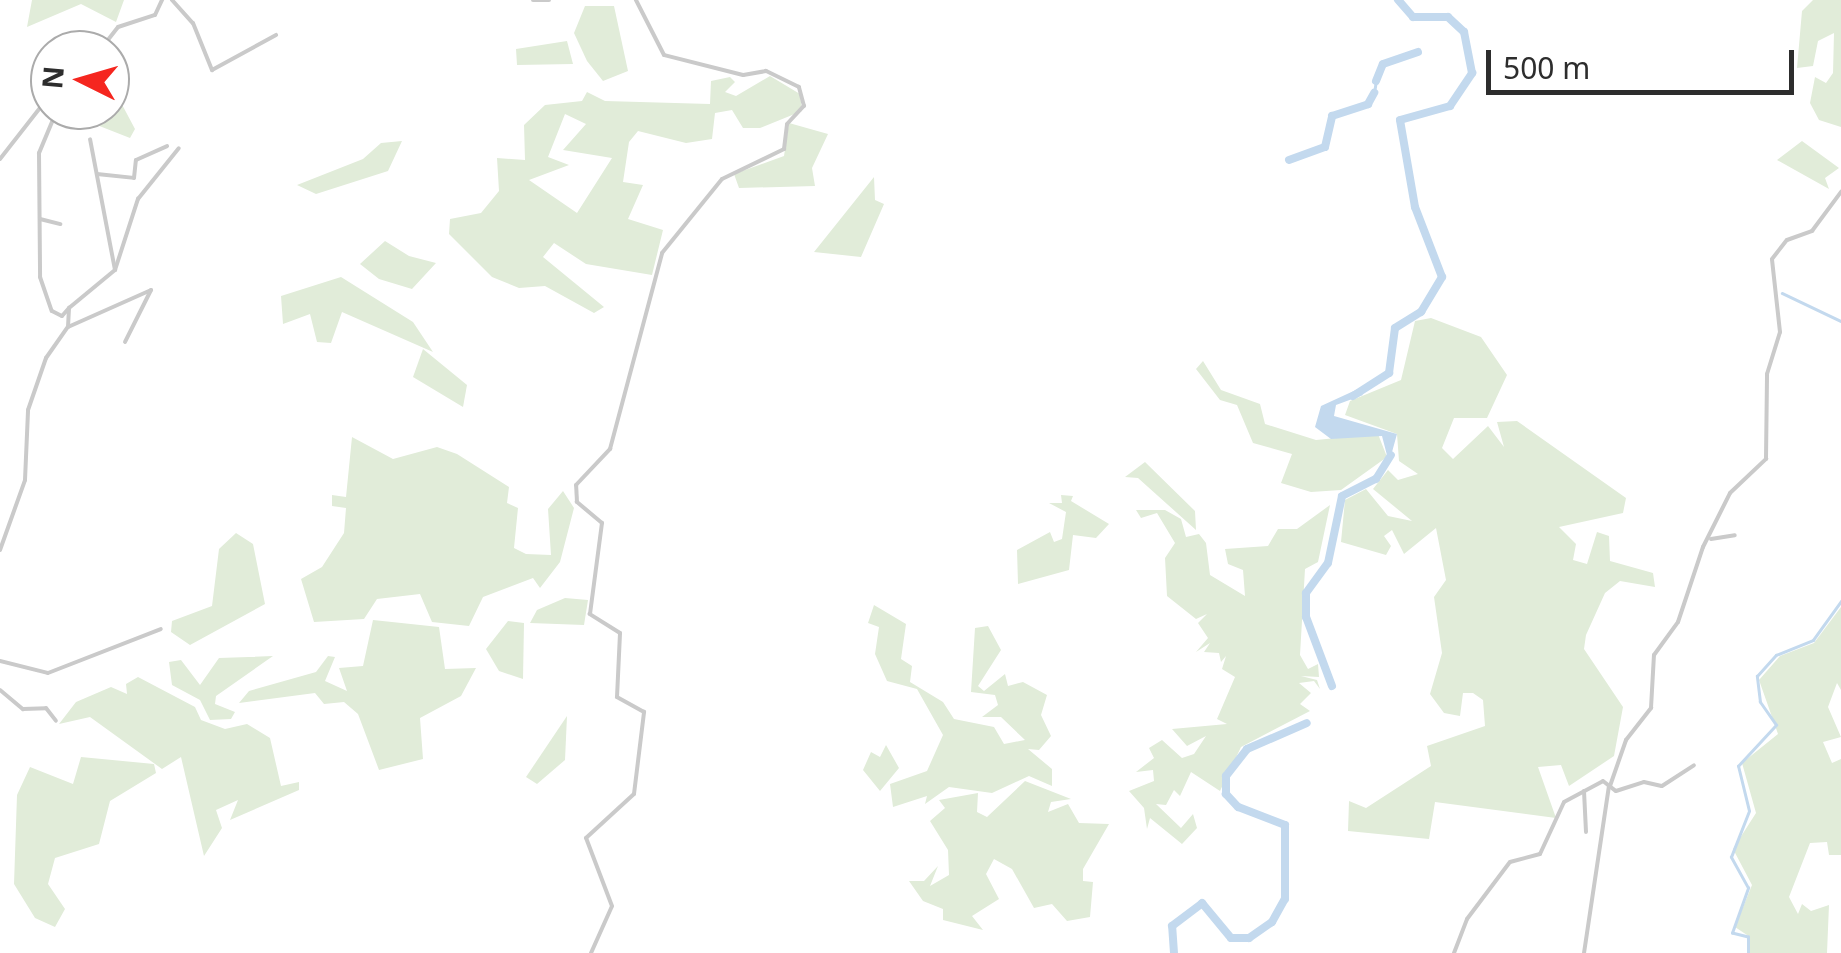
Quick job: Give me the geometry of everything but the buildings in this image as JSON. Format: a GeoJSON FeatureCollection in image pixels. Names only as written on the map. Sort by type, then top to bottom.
{"type":"FeatureCollection","features":[{"type":"Feature","properties":{"kind":"street"},"geometry":{"type":"LineString","coordinates":[[115,30],[154,15],[162,0]]}},
{"type":"Feature","properties":{"kind":"street"},"geometry":{"type":"LineString","coordinates":[[172,0],[193,23],[212,70],[276,35]]}},
{"type":"Feature","properties":{"kind":"street"},"geometry":{"type":"LineString","coordinates":[[533,0],[549,0]]}},
{"type":"Feature","properties":{"kind":"street"},"geometry":{"type":"LineString","coordinates":[[591,953],[612,906],[586,838],[634,794],[644,712],[617,696],[620,633],[590,614],[602,523],[577,502],[576,485],[610,449],[662,253],[722,180],[784,149],[786,124],[804,106],[798,86],[766,71],[743,75],[664,55],[636,0]]}},
{"type":"Feature","properties":{"kind":"street"},"geometry":{"type":"LineString","coordinates":[[0,159],[30,121]]}},
{"type":"Feature","properties":{"kind":"street"},"geometry":{"type":"LineString","coordinates":[[48,130],[38,153],[40,277],[52,311],[62,316],[115,270],[138,199],[179,148]]}},
{"type":"Feature","properties":{"kind":"street"},"geometry":{"type":"LineString","coordinates":[[90,138],[115,270]]}},
{"type":"Feature","properties":{"kind":"street"},"geometry":{"type":"LineString","coordinates":[[97,174],[134,178],[136,160],[166,146]]}},
{"type":"Feature","properties":{"kind":"street"},"geometry":{"type":"LineString","coordinates":[[1584,953],[1610,786],[1626,740],[1651,708],[1656,649],[1678,622],[1730,493],[1766,460],[1768,374],[1780,332],[1772,259],[1788,240],[1812,232],[1841,192]]}},
{"type":"Feature","properties":{"kind":"street"},"geometry":{"type":"LineString","coordinates":[[40,219],[60,224]]}},
{"type":"Feature","properties":{"kind":"street"},"geometry":{"type":"LineString","coordinates":[[68,327],[151,290],[125,342]]}},
{"type":"Feature","properties":{"kind":"street"},"geometry":{"type":"LineString","coordinates":[[0,550],[25,480],[37,374],[68,327],[69,308]]}},
{"type":"Feature","properties":{"kind":"street"},"geometry":{"type":"LineString","coordinates":[[1711,539],[1735,536]]}},
{"type":"Feature","properties":{"kind":"street"},"geometry":{"type":"LineString","coordinates":[[0,661],[48,673],[161,630]]}},
{"type":"Feature","properties":{"kind":"street"},"geometry":{"type":"LineString","coordinates":[[0,690],[24,709],[46,708],[56,721]]}},
{"type":"Feature","properties":{"kind":"street"},"geometry":{"type":"LineString","coordinates":[[1454,953],[1467,919],[1510,862],[1540,854],[1559,807],[1603,780],[1610,786],[1662,786],[1694,765]]}},
{"type":"Feature","properties":{"kind":"street"},"geometry":{"type":"LineString","coordinates":[[1584,791],[1586,832]]}},
{"type":"Feature","properties":{"kind":"green space"},"geometry":{"type":"Polygon","coordinates":[[[32,0],[124,0],[116,22],[81,4],[27,27],[32,0]]]}},
{"type":"Feature","properties":{"kind":"green space"},"geometry":{"type":"Polygon","coordinates":[[[1813,0],[1841,0],[1841,127],[1819,120],[1810,103],[1815,77],[1826,83],[1833,73],[1834,33],[1818,41],[1813,66],[1797,68],[1802,11],[1813,0]]]}},
{"type":"Feature","properties":{"kind":"green space"},"geometry":{"type":"Polygon","coordinates":[[[585,6],[614,6],[628,71],[603,81],[587,61],[574,33],[585,6]]]}},
{"type":"Feature","properties":{"kind":"green space"},"geometry":{"type":"Polygon","coordinates":[[[567,41],[573,64],[517,65],[516,49],[567,41]]]}},
{"type":"Feature","properties":{"kind":"green space"},"geometry":{"type":"Polygon","coordinates":[[[770,76],[800,94],[802,111],[760,128],[743,128],[732,110],[715,113],[712,139],[686,143],[638,131],[629,142],[623,182],[643,185],[628,219],[663,230],[652,275],[586,264],[554,243],[543,257],[604,307],[594,313],[545,286],[519,288],[492,277],[449,234],[450,219],[481,213],[499,191],[497,158],[525,160],[524,125],[545,105],[582,101],[587,92],[605,101],[710,104],[711,81],[730,77],[735,82],[725,92],[736,96],[770,76]],[[565,114],[548,157],[569,165],[529,180],[577,213],[612,158],[563,150],[586,124],[565,114]]]}},
{"type":"Feature","properties":{"kind":"green space"},"geometry":{"type":"Polygon","coordinates":[[[130,120],[135,129],[130,138],[110,130],[130,130],[130,120]]]}},
{"type":"Feature","properties":{"kind":"green space"},"geometry":{"type":"Polygon","coordinates":[[[789,123],[828,134],[812,168],[815,186],[739,188],[734,174],[784,156],[789,123]]]}},
{"type":"Feature","properties":{"kind":"green space"},"geometry":{"type":"Polygon","coordinates":[[[402,141],[388,171],[316,194],[297,185],[363,159],[381,143],[402,141]]]}},
{"type":"Feature","properties":{"kind":"green space"},"geometry":{"type":"Polygon","coordinates":[[[1802,141],[1839,168],[1825,178],[1829,189],[1777,160],[1802,141]]]}},
{"type":"Feature","properties":{"kind":"green space"},"geometry":{"type":"Polygon","coordinates":[[[874,177],[875,200],[884,204],[861,257],[814,252],[874,177]]]}},
{"type":"Feature","properties":{"kind":"green space"},"geometry":{"type":"Polygon","coordinates":[[[385,241],[409,256],[436,263],[412,289],[379,279],[360,264],[385,241]]]}},
{"type":"Feature","properties":{"kind":"green space"},"geometry":{"type":"Polygon","coordinates":[[[341,277],[413,322],[433,352],[342,312],[331,343],[317,342],[310,314],[283,324],[281,296],[341,277]]]}},
{"type":"Feature","properties":{"kind":"green space"},"geometry":{"type":"Polygon","coordinates":[[[1431,318],[1481,337],[1507,375],[1487,418],[1454,418],[1442,448],[1453,459],[1488,426],[1504,447],[1497,422],[1517,421],[1626,498],[1623,513],[1559,527],[1576,544],[1573,560],[1587,564],[1597,532],[1609,536],[1610,561],[1653,573],[1655,587],[1620,581],[1605,593],[1586,635],[1584,649],[1623,707],[1614,756],[1569,786],[1561,765],[1538,767],[1556,818],[1435,802],[1429,839],[1348,831],[1349,801],[1366,808],[1431,766],[1427,746],[1485,726],[1483,700],[1473,693],[1463,693],[1460,716],[1444,713],[1430,694],[1442,653],[1434,597],[1446,580],[1436,528],[1404,554],[1392,530],[1384,536],[1391,546],[1386,555],[1341,542],[1345,500],[1366,489],[1388,516],[1412,521],[1373,489],[1388,470],[1398,480],[1418,474],[1399,461],[1397,434],[1345,415],[1350,401],[1401,380],[1415,321],[1431,318]]]}},
{"type":"Feature","properties":{"kind":"green space"},"geometry":{"type":"Polygon","coordinates":[[[423,349],[467,385],[463,407],[413,377],[423,349]]]}},
{"type":"Feature","properties":{"kind":"green space"},"geometry":{"type":"Polygon","coordinates":[[[1203,361],[1221,390],[1260,404],[1265,424],[1316,440],[1378,434],[1387,457],[1341,490],[1311,492],[1281,483],[1292,454],[1253,443],[1237,405],[1220,400],[1196,369],[1203,361]]]}},
{"type":"Feature","properties":{"kind":"green space"},"geometry":{"type":"Polygon","coordinates":[[[352,437],[393,459],[437,447],[457,454],[509,487],[507,503],[518,508],[514,548],[526,554],[551,555],[548,509],[563,491],[574,508],[560,562],[540,588],[533,578],[483,597],[469,626],[432,622],[420,594],[377,599],[364,619],[314,622],[301,579],[322,567],[344,533],[346,508],[332,506],[332,495],[346,497],[352,437]]]}},
{"type":"Feature","properties":{"kind":"green space"},"geometry":{"type":"Polygon","coordinates":[[[1145,462],[1195,511],[1196,530],[1138,478],[1125,477],[1145,462]]]}},
{"type":"Feature","properties":{"kind":"green space"},"geometry":{"type":"Polygon","coordinates":[[[1061,495],[1073,496],[1071,501],[1109,524],[1096,538],[1073,535],[1069,570],[1018,584],[1017,550],[1050,532],[1054,542],[1062,539],[1066,512],[1049,503],[1062,503],[1061,495]]]}},
{"type":"Feature","properties":{"kind":"green space"},"geometry":{"type":"Polygon","coordinates":[[[1330,505],[1318,562],[1305,569],[1300,655],[1308,669],[1318,664],[1319,677],[1301,676],[1317,680],[1320,689],[1314,681],[1299,683],[1311,693],[1300,704],[1310,711],[1241,747],[1220,791],[1191,772],[1180,796],[1174,790],[1166,805],[1156,804],[1181,828],[1193,814],[1197,828],[1182,844],[1150,818],[1147,829],[1144,808],[1129,791],[1154,781],[1153,770],[1136,772],[1154,758],[1149,748],[1162,740],[1182,758],[1194,754],[1206,736],[1187,746],[1172,729],[1227,724],[1217,719],[1235,677],[1222,669],[1226,656],[1221,662],[1219,653],[1204,652],[1210,643],[1196,652],[1208,638],[1198,623],[1207,614],[1196,619],[1167,596],[1165,558],[1175,543],[1157,513],[1141,518],[1136,510],[1165,510],[1181,519],[1186,537],[1199,534],[1206,543],[1210,575],[1245,596],[1243,570],[1228,564],[1225,549],[1268,546],[1278,529],[1297,529],[1330,505]]]}},
{"type":"Feature","properties":{"kind":"green space"},"geometry":{"type":"Polygon","coordinates":[[[236,533],[253,544],[265,604],[190,645],[171,632],[172,621],[212,606],[219,549],[236,533]]]}},
{"type":"Feature","properties":{"kind":"green space"},"geometry":{"type":"Polygon","coordinates":[[[565,598],[588,600],[584,625],[530,623],[537,610],[565,598]]]}},
{"type":"Feature","properties":{"kind":"green space"},"geometry":{"type":"Polygon","coordinates":[[[874,605],[906,624],[901,659],[912,666],[910,682],[943,702],[954,719],[994,727],[1004,744],[1025,740],[1001,717],[982,717],[998,705],[995,695],[971,692],[975,628],[988,626],[1001,650],[978,686],[984,691],[1005,674],[1008,686],[1023,682],[1047,695],[1041,715],[1051,736],[1039,750],[1028,749],[1052,769],[1052,786],[1029,776],[992,793],[949,787],[925,804],[927,796],[893,807],[890,784],[927,771],[943,735],[917,689],[887,681],[875,654],[879,627],[868,623],[874,605]]]}},
{"type":"Feature","properties":{"kind":"green space"},"geometry":{"type":"Polygon","coordinates":[[[1841,607],[1841,690],[1837,683],[1828,707],[1841,737],[1823,742],[1832,763],[1841,759],[1841,855],[1829,855],[1827,842],[1810,843],[1789,897],[1798,914],[1802,904],[1811,911],[1829,905],[1827,953],[1750,953],[1750,937],[1735,927],[1752,885],[1733,849],[1756,813],[1742,763],[1778,734],[1759,680],[1780,656],[1814,643],[1841,607]]]}},
{"type":"Feature","properties":{"kind":"green space"},"geometry":{"type":"Polygon","coordinates":[[[373,620],[439,627],[445,669],[476,668],[461,696],[420,718],[423,759],[379,770],[358,714],[344,702],[324,704],[315,693],[239,703],[249,691],[316,672],[328,656],[335,657],[325,681],[347,691],[339,668],[363,666],[373,620]]]}},
{"type":"Feature","properties":{"kind":"green space"},"geometry":{"type":"Polygon","coordinates":[[[508,621],[524,623],[523,679],[499,671],[486,649],[508,621]]]}},
{"type":"Feature","properties":{"kind":"green space"},"geometry":{"type":"Polygon","coordinates":[[[273,656],[216,696],[215,704],[235,712],[231,719],[210,720],[200,700],[172,685],[169,662],[181,660],[200,685],[219,658],[273,656]]]}},
{"type":"Feature","properties":{"kind":"green space"},"geometry":{"type":"Polygon","coordinates":[[[138,677],[195,707],[201,720],[225,729],[247,724],[270,738],[281,786],[299,782],[299,790],[230,820],[238,800],[216,810],[222,828],[204,856],[181,757],[162,769],[90,717],[59,724],[76,702],[111,687],[127,694],[126,684],[138,677]]]}},
{"type":"Feature","properties":{"kind":"green space"},"geometry":{"type":"Polygon","coordinates":[[[567,716],[565,760],[537,784],[526,777],[567,716]]]}},
{"type":"Feature","properties":{"kind":"green space"},"geometry":{"type":"Polygon","coordinates":[[[886,745],[899,768],[880,791],[863,770],[871,752],[880,757],[886,745]]]}},
{"type":"Feature","properties":{"kind":"green space"},"geometry":{"type":"Polygon","coordinates":[[[81,757],[154,764],[156,773],[110,801],[99,844],[55,858],[48,884],[65,909],[55,927],[35,918],[14,884],[17,795],[30,767],[73,784],[81,757]]]}},
{"type":"Feature","properties":{"kind":"green space"},"geometry":{"type":"Polygon","coordinates":[[[1025,781],[1071,799],[1051,802],[1048,812],[1068,804],[1079,823],[1109,824],[1083,869],[1083,881],[1093,882],[1090,917],[1067,921],[1052,904],[1034,908],[1012,869],[994,859],[986,874],[999,899],[972,916],[983,930],[943,920],[943,909],[923,901],[909,881],[924,881],[938,866],[930,886],[949,875],[948,850],[930,821],[945,808],[939,800],[978,793],[977,812],[987,817],[1025,781]]]}},
{"type":"Feature","properties":{"kind":"water"},"geometry":{"type":"Polygon","coordinates":[[[1358,389],[1363,395],[1336,405],[1334,416],[1397,434],[1389,463],[1382,436],[1331,439],[1315,427],[1321,406],[1358,389]]]}},
{"type":"Feature","properties":{"kind":"waterway"},"geometry":{"type":"LineString","coordinates":[[1353,396],[1389,373],[1395,328],[1421,312],[1442,277],[1415,207],[1400,120],[1450,106],[1472,73],[1464,32],[1448,17],[1413,17],[1398,0]]}},
{"type":"Feature","properties":{"kind":"waterway"},"geometry":{"type":"LineString","coordinates":[[1376,81],[1383,64],[1418,52]]}},
{"type":"Feature","properties":{"kind":"waterway"},"geometry":{"type":"LineString","coordinates":[[1374,93],[1376,81]]}},
{"type":"Feature","properties":{"kind":"waterway"},"geometry":{"type":"LineString","coordinates":[[1289,160],[1325,147],[1332,116],[1368,104],[1374,93]]}},
{"type":"Feature","properties":{"kind":"waterway"},"geometry":{"type":"LineString","coordinates":[[1782,293],[1841,321]]}},
{"type":"Feature","properties":{"kind":"waterway"},"geometry":{"type":"LineString","coordinates":[[1332,686],[1306,617],[1306,593],[1328,563],[1342,496],[1376,479],[1391,455]]}},
{"type":"Feature","properties":{"kind":"waterway"},"geometry":{"type":"LineString","coordinates":[[1748,953],[1748,937],[1732,933],[1748,888],[1731,857],[1749,811],[1738,766],[1776,725],[1760,702],[1757,676],[1776,655],[1813,640],[1841,601]]}},
{"type":"Feature","properties":{"kind":"waterway"},"geometry":{"type":"LineString","coordinates":[[1174,953],[1172,926],[1202,903],[1231,938],[1249,938],[1272,922],[1285,899],[1285,825],[1238,807],[1226,794],[1226,776],[1247,749],[1307,723]]}}]}
